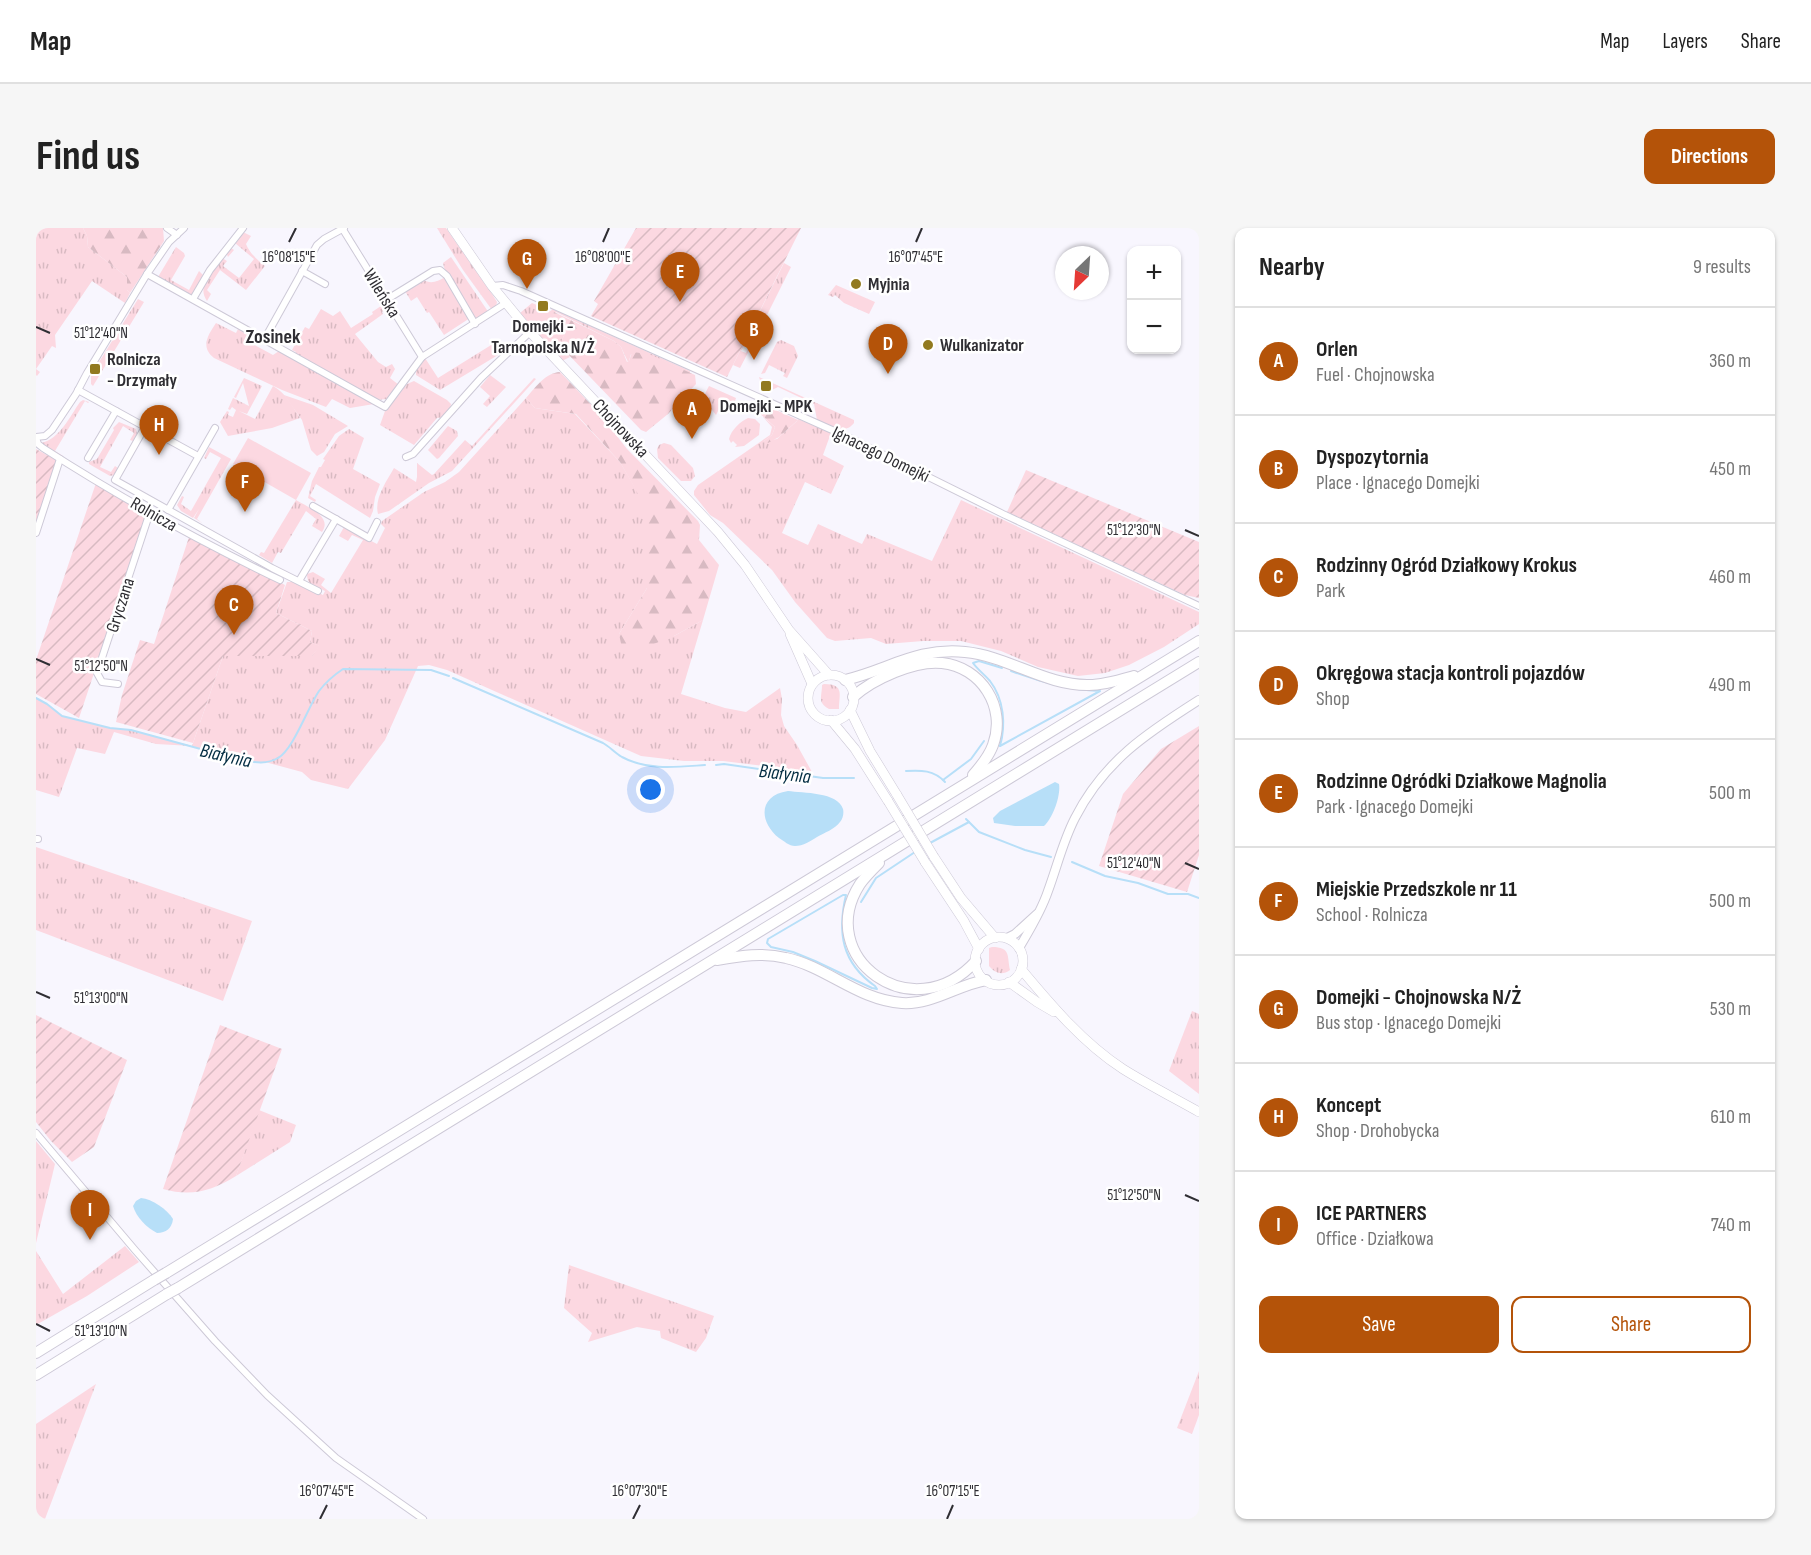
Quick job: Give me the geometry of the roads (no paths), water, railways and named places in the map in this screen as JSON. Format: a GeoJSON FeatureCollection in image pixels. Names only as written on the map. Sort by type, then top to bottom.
{"type":"FeatureCollection","features":[{"type":"Feature","properties":{"kind":"highway"},"geometry":{"type":"LineString","coordinates":[[36,1353],[1199,641]]}},
{"type":"Feature","properties":{"kind":"highway"},"geometry":{"type":"LineString","coordinates":[[845,680],[907,658],[939,651],[981,654],[1070,683],[1099,684],[1143,674]]}},
{"type":"Feature","properties":{"kind":"highway"},"geometry":{"type":"LineString","coordinates":[[36,1375],[1199,662]]}},
{"type":"Feature","properties":{"kind":"highway"},"geometry":{"type":"LineString","coordinates":[[853,697],[881,680],[921,664],[943,663],[963,668],[972,674],[988,691],[996,714],[996,726],[995,737],[983,764],[966,783]]}},
{"type":"Feature","properties":{"kind":"highway"},"geometry":{"type":"LineString","coordinates":[[893,850],[860,884],[850,906],[849,933],[855,951],[866,969],[887,984],[912,990],[927,990],[960,976],[976,961]]}},
{"type":"Feature","properties":{"kind":"highway"},"geometry":{"type":"LineString","coordinates":[[711,962],[760,954],[787,958],[858,991],[899,1003],[914,1003],[932,999],[972,982],[986,980]]}},
{"type":"Feature","properties":{"kind":"main road","name":"Chojnowska"},"geometry":{"type":"LineString","coordinates":[[452,228],[492,286],[530,332],[718,532],[752,575],[789,630],[829,675]]}},
{"type":"Feature","properties":{"kind":"main road","name":"Chojnowska"},"geometry":{"type":"LineString","coordinates":[[789,630],[812,684]]}},
{"type":"Feature","properties":{"kind":"main road"},"geometry":{"type":"LineString","coordinates":[[829,675],[845,680],[851,688],[853,697],[850,710],[842,717],[831,720],[819,717],[810,707],[808,694],[812,684],[829,675]]}},
{"type":"Feature","properties":{"kind":"main road"},"geometry":{"type":"LineString","coordinates":[[1019,948],[1035,923],[1075,818],[1097,783],[1133,744],[1199,700]]}},
{"type":"Feature","properties":{"kind":"main road"},"geometry":{"type":"LineString","coordinates":[[850,710],[870,751],[934,857],[961,898],[995,938]]}},
{"type":"Feature","properties":{"kind":"main road"},"geometry":{"type":"LineString","coordinates":[[831,720],[855,749],[964,921],[979,949]]}},
{"type":"Feature","properties":{"kind":"main road"},"geometry":{"type":"LineString","coordinates":[[1007,938],[1023,928],[1039,911]]}},
{"type":"Feature","properties":{"kind":"main road"},"geometry":{"type":"LineString","coordinates":[[1007,938],[1019,948],[1023,960],[1021,969],[1009,982],[997,984],[986,980],[978,970],[976,961],[979,949],[987,941],[1007,938]]}},
{"type":"Feature","properties":{"kind":"main road"},"geometry":{"type":"LineString","coordinates":[[1021,969],[1058,1014]]}},
{"type":"Feature","properties":{"kind":"main road"},"geometry":{"type":"LineString","coordinates":[[1009,982],[1058,1014],[1122,1069],[1199,1112]]}},
{"type":"Feature","properties":{"kind":"street"},"geometry":{"type":"LineString","coordinates":[[36,438],[51,432],[147,274],[179,231],[167,228]]}},
{"type":"Feature","properties":{"kind":"street"},"geometry":{"type":"LineString","coordinates":[[192,299],[210,270],[243,228]]}},
{"type":"Feature","properties":{"kind":"street"},"geometry":{"type":"LineString","coordinates":[[264,340],[318,243],[343,228]]}},
{"type":"Feature","properties":{"kind":"street","name":"Wileńska"},"geometry":{"type":"LineString","coordinates":[[343,228],[422,357]]}},
{"type":"Feature","properties":{"kind":"street"},"geometry":{"type":"LineString","coordinates":[[386,300],[433,271],[440,270],[447,276],[475,324]]}},
{"type":"Feature","properties":{"kind":"street"},"geometry":{"type":"LineString","coordinates":[[302,271],[324,284]]}},
{"type":"Feature","properties":{"kind":"street"},"geometry":{"type":"LineString","coordinates":[[147,274],[385,407],[422,357],[506,303]]}},
{"type":"Feature","properties":{"kind":"street","name":"Ignacego Domejki"},"geometry":{"type":"LineString","coordinates":[[492,286],[503,285],[521,291],[850,438],[1199,606]]}},
{"type":"Feature","properties":{"kind":"street"},"geometry":{"type":"LineString","coordinates":[[406,457],[413,454],[481,378],[530,332]]}},
{"type":"Feature","properties":{"kind":"street"},"geometry":{"type":"LineString","coordinates":[[78,390],[198,456]]}},
{"type":"Feature","properties":{"kind":"street"},"geometry":{"type":"LineString","coordinates":[[88,458],[116,411]]}},
{"type":"Feature","properties":{"kind":"street"},"geometry":{"type":"LineString","coordinates":[[145,427],[115,480],[272,568],[318,591]]}},
{"type":"Feature","properties":{"kind":"street"},"geometry":{"type":"LineString","coordinates":[[164,519],[166,509],[215,428]]}},
{"type":"Feature","properties":{"kind":"street","name":"Rolnicza"},"geometry":{"type":"LineString","coordinates":[[36,438],[40,446],[60,459],[150,512],[280,580]]}},
{"type":"Feature","properties":{"kind":"street"},"geometry":{"type":"LineString","coordinates":[[36,533],[60,459]]}},
{"type":"Feature","properties":{"kind":"street"},"geometry":{"type":"LineString","coordinates":[[313,506],[369,538],[377,522]]}},
{"type":"Feature","properties":{"kind":"street","name":"Gryczana"},"geometry":{"type":"LineString","coordinates":[[118,684],[102,682],[97,673],[150,512]]}},
{"type":"Feature","properties":{"kind":"street"},"geometry":{"type":"LineString","coordinates":[[299,581],[336,519]]}},
{"type":"Feature","properties":{"kind":"street"},"geometry":{"type":"LineString","coordinates":[[36,1133],[215,1341],[293,1419],[336,1458],[423,1519]]}},
{"type":"Feature","properties":{"kind":"water"},"geometry":{"type":"Polygon","coordinates":[[[1055,782],[1059,784],[1058,800],[1044,826],[994,823],[993,818],[1000,811],[1055,782]]]}},
{"type":"Feature","properties":{"kind":"water"},"geometry":{"type":"Polygon","coordinates":[[[788,791],[819,794],[834,799],[843,809],[842,819],[832,829],[807,843],[795,846],[789,844],[772,831],[765,817],[767,803],[771,798],[778,793],[788,791]]]}},
{"type":"Feature","properties":{"kind":"water"},"geometry":{"type":"Polygon","coordinates":[[[141,1198],[154,1202],[170,1215],[173,1219],[168,1229],[157,1233],[142,1222],[133,1206],[141,1198]]]}},
{"type":"Feature","properties":{"kind":"waterway"},"geometry":{"type":"LineString","coordinates":[[1000,746],[1003,730],[1001,704],[995,688],[973,663],[979,661],[1002,668]]}},
{"type":"Feature","properties":{"kind":"waterway","name":"Białynia"},"geometry":{"type":"LineString","coordinates":[[36,698],[62,716],[110,728],[131,730],[241,760],[264,762],[278,758],[284,753],[295,738],[319,691],[343,669],[431,670],[449,676]]}},
{"type":"Feature","properties":{"kind":"waterway"},"geometry":{"type":"LineString","coordinates":[[1000,746],[1100,691],[1065,687],[1011,671]]}},
{"type":"Feature","properties":{"kind":"waterway","name":"Białynia"},"geometry":{"type":"LineString","coordinates":[[453,678],[603,743],[632,761],[663,767],[705,765]]}},
{"type":"Feature","properties":{"kind":"waterway"},"geometry":{"type":"LineString","coordinates":[[943,780],[971,759],[984,741]]}},
{"type":"Feature","properties":{"kind":"waterway","name":"Białynia"},"geometry":{"type":"LineString","coordinates":[[716,765],[724,764],[823,778],[854,778]]}},
{"type":"Feature","properties":{"kind":"waterway","name":"Białynia"},"geometry":{"type":"LineString","coordinates":[[906,771],[927,772],[945,782]]}},
{"type":"Feature","properties":{"kind":"waterway","name":"Białynia"},"geometry":{"type":"LineString","coordinates":[[966,819],[979,832],[1025,850],[1051,857]]}},
{"type":"Feature","properties":{"kind":"waterway"},"geometry":{"type":"LineString","coordinates":[[930,843],[969,822]]}},
{"type":"Feature","properties":{"kind":"waterway"},"geometry":{"type":"LineString","coordinates":[[861,902],[876,878],[915,852]]}},
{"type":"Feature","properties":{"kind":"waterway","name":"Białynia"},"geometry":{"type":"LineString","coordinates":[[1072,862],[1105,876],[1138,883],[1168,894],[1188,894],[1199,898]]}},
{"type":"Feature","properties":{"kind":"waterway"},"geometry":{"type":"LineString","coordinates":[[843,895],[846,895],[842,922],[845,946],[855,967],[877,989],[793,952],[771,947],[767,943],[768,939],[843,895]]}},
{"type":"Feature","properties":{"kind":"place","name":"Myjnia"},"geometry":{"type":"Point","coordinates":[856,284]}},
{"type":"Feature","properties":{"kind":"place","name":"Domejki - Chojnowska N/Ż"},"geometry":{"type":"Point","coordinates":[527,289]}},
{"type":"Feature","properties":{"kind":"place","name":"Rodzinne Ogródki Działkowe Magnolia"},"geometry":{"type":"Point","coordinates":[680,302]}},
{"type":"Feature","properties":{"kind":"place","name":"Domejki - Tarnopolska N/Ż"},"geometry":{"type":"Point","coordinates":[543,306]}},
{"type":"Feature","properties":{"kind":"place","name":"Wulkanizator"},"geometry":{"type":"Point","coordinates":[928,345]}},
{"type":"Feature","properties":{"kind":"place","name":"Dyspozytornia"},"geometry":{"type":"Point","coordinates":[754,360]}},
{"type":"Feature","properties":{"kind":"place","name":"Rolnicza - Drzymały"},"geometry":{"type":"Point","coordinates":[95,369]}},
{"type":"Feature","properties":{"kind":"place","name":"Okręgowa stacja kontroli pojazdów"},"geometry":{"type":"Point","coordinates":[888,374]}},
{"type":"Feature","properties":{"kind":"place","name":"Domejki - MPK"},"geometry":{"type":"Point","coordinates":[766,386]}},
{"type":"Feature","properties":{"kind":"place","name":"Orlen"},"geometry":{"type":"Point","coordinates":[692,439]}},
{"type":"Feature","properties":{"kind":"place","name":"Koncept"},"geometry":{"type":"Point","coordinates":[159,455]}},
{"type":"Feature","properties":{"kind":"place","name":"Miejskie Przedszkole nr 11"},"geometry":{"type":"Point","coordinates":[245,512]}},
{"type":"Feature","properties":{"kind":"place","name":"Rodzinny Ogród Działkowy Krokus"},"geometry":{"type":"Point","coordinates":[234,635]}},
{"type":"Feature","properties":{"kind":"place","name":"ICE PARTNERS"},"geometry":{"type":"Point","coordinates":[90,1240]}},
{"type":"Feature","properties":{"kind":"district","name":"Zosinek"},"geometry":{"type":"Point","coordinates":[273,336]}}]}
